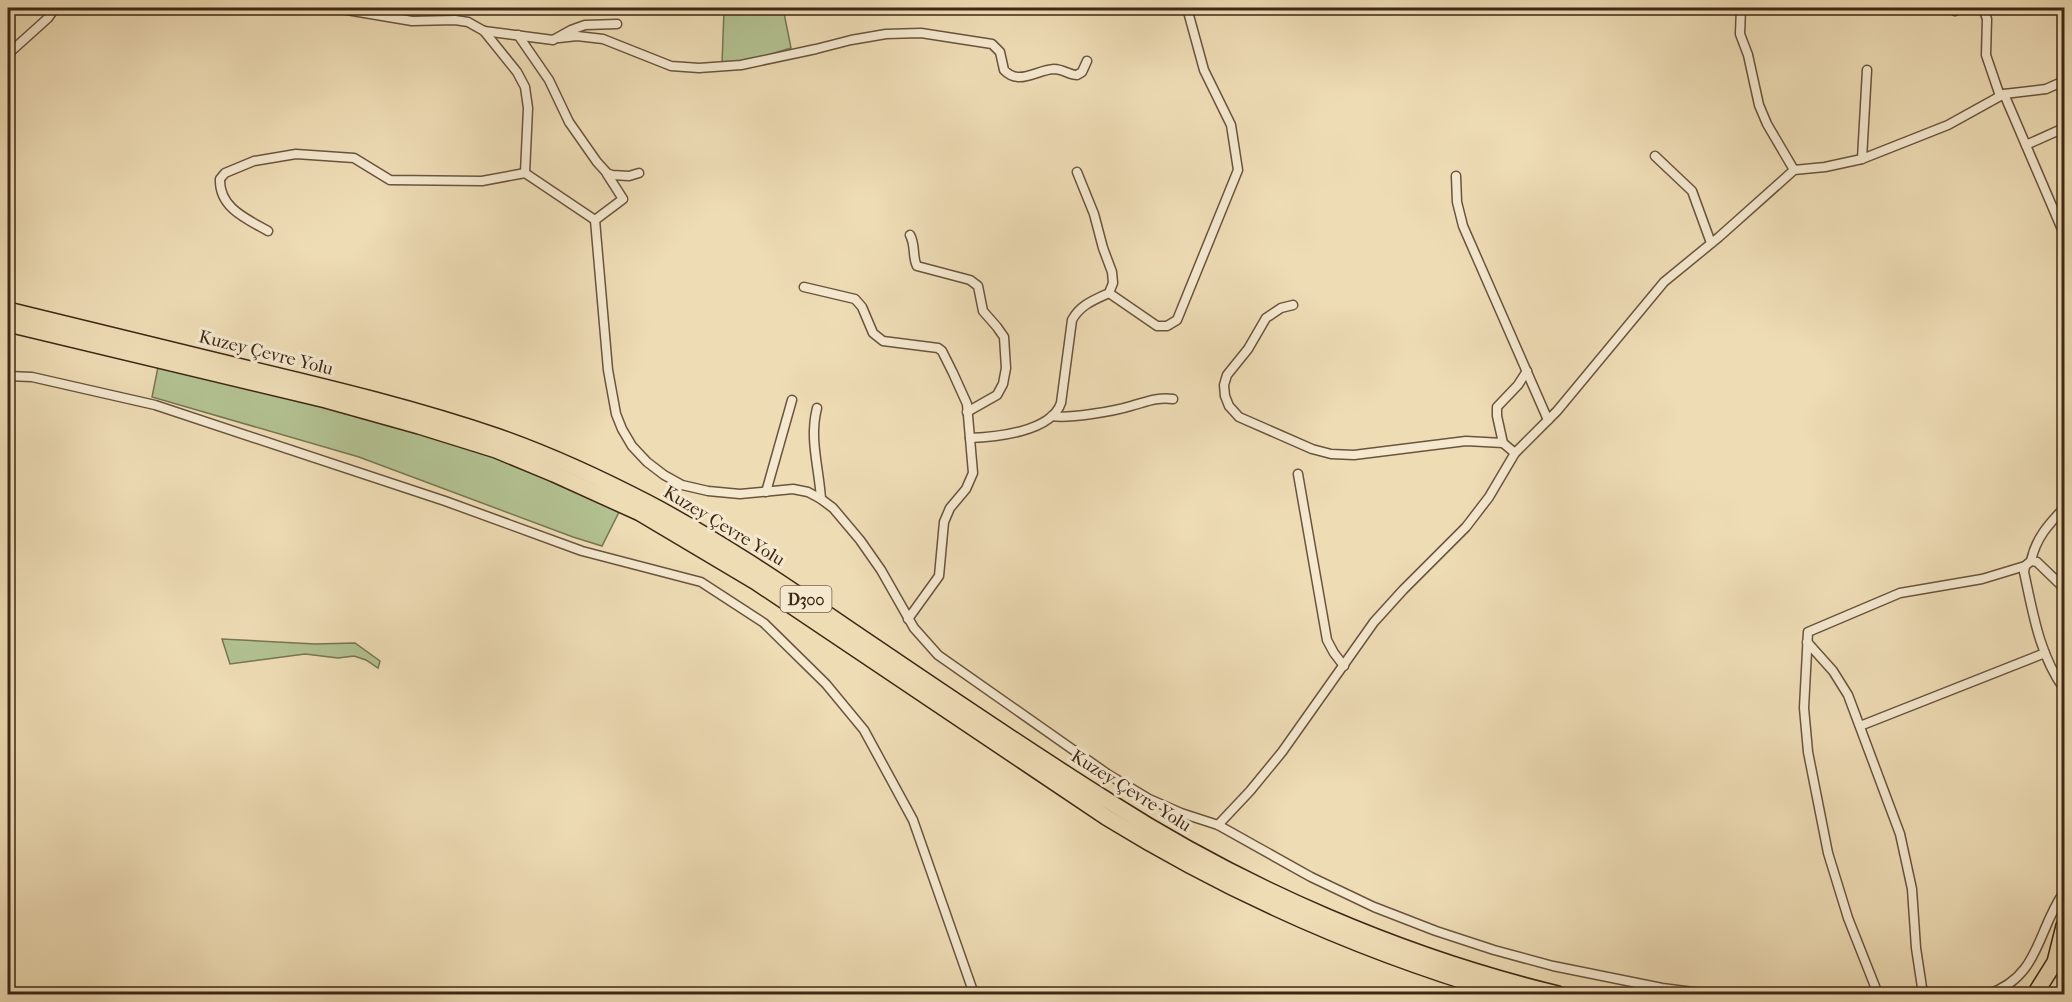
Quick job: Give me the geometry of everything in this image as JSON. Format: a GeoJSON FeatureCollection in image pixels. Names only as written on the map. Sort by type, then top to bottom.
{"type":"FeatureCollection","features":[{"type":"Feature","properties":{"kind":"highway","name":"Kuzey Çevre Yolu"},"geometry":{"type":"LineString","coordinates":[[8,310],[332,388],[423,413],[501,438],[559,461],[647,503],[762,569],[1110,803],[1200,855],[1277,894],[1380,938],[1473,972],[1558,994]]}},
{"type":"Feature","properties":{"kind":"highway","name":"Kuzey Çevre Yolu"},"geometry":{"type":"LineString","coordinates":[[8,324],[326,400],[496,450],[554,474],[640,513],[756,582],[1106,817],[1192,867],[1266,905],[1333,934],[1421,968],[1506,994]]}},
{"type":"Feature","properties":{"kind":"highway"},"geometry":{"type":"LineString","coordinates":[[2036,994],[2055,962],[2064,927]]}},
{"type":"Feature","properties":{"kind":"street"},"geometry":{"type":"LineString","coordinates":[[8,54],[48,18],[55,8]]}},
{"type":"Feature","properties":{"kind":"street"},"geometry":{"type":"LineString","coordinates":[[297,8],[341,9],[412,21],[455,20],[468,22],[484,31],[517,72],[525,87],[528,108],[525,173]]}},
{"type":"Feature","properties":{"kind":"street"},"geometry":{"type":"LineString","coordinates":[[1109,293],[1157,326],[1167,327],[1174,323],[1238,170],[1231,125],[1204,70],[1187,8]]}},
{"type":"Feature","properties":{"kind":"street"},"geometry":{"type":"LineString","coordinates":[[1741,8],[1740,34],[1748,55],[1757,99],[1767,124],[1794,170]]}},
{"type":"Feature","properties":{"kind":"street"},"geometry":{"type":"LineString","coordinates":[[1983,8],[1987,19],[1986,55],[2064,234]]}},
{"type":"Feature","properties":{"kind":"street"},"geometry":{"type":"LineString","coordinates":[[559,38],[585,25],[617,24]]}},
{"type":"Feature","properties":{"kind":"street"},"geometry":{"type":"LineString","coordinates":[[484,31],[553,40],[577,36],[603,39],[671,66],[692,68],[741,65],[860,38],[921,33],[992,44],[1000,52],[1004,70],[1015,77],[1054,69],[1077,75],[1082,72],[1088,61]]}},
{"type":"Feature","properties":{"kind":"street"},"geometry":{"type":"LineString","coordinates":[[518,35],[549,80],[569,122],[607,173],[623,199],[595,220]]}},
{"type":"Feature","properties":{"kind":"street"},"geometry":{"type":"LineString","coordinates":[[1862,159],[1867,70]]}},
{"type":"Feature","properties":{"kind":"street"},"geometry":{"type":"LineString","coordinates":[[1218,825],[1282,752],[1361,640],[1389,606],[1473,518],[1498,483],[1515,453],[1548,420],[1664,282],[1794,170],[1825,167],[1862,159],[1948,125],[2002,95],[2046,88],[2064,81]]}},
{"type":"Feature","properties":{"kind":"street"},"geometry":{"type":"LineString","coordinates":[[2026,145],[2064,128]]}},
{"type":"Feature","properties":{"kind":"street"},"geometry":{"type":"LineString","coordinates":[[268,231],[232,210],[220,186],[220,179],[225,173],[268,158],[311,154],[354,158],[390,180],[482,182],[525,173],[595,220]]}},
{"type":"Feature","properties":{"kind":"street"},"geometry":{"type":"LineString","coordinates":[[1655,156],[1692,190],[1712,243]]}},
{"type":"Feature","properties":{"kind":"street"},"geometry":{"type":"LineString","coordinates":[[970,438],[1019,431],[1041,424],[1057,412],[1061,403],[1071,320],[1084,306],[1109,293],[1113,283],[1112,272],[1094,214],[1077,172]]}},
{"type":"Feature","properties":{"kind":"street"},"geometry":{"type":"LineString","coordinates":[[607,173],[623,177],[639,173]]}},
{"type":"Feature","properties":{"kind":"street"},"geometry":{"type":"LineString","coordinates":[[1456,176],[1457,202],[1463,226],[1548,420]]}},
{"type":"Feature","properties":{"kind":"street"},"geometry":{"type":"LineString","coordinates":[[595,220],[608,370],[616,414],[626,437],[647,462],[664,475],[682,485],[700,490],[724,493],[793,489],[808,492],[821,499],[849,527],[870,554],[922,639],[947,663],[1122,783],[1163,806],[1218,825],[1311,877],[1436,931],[1553,966],[1662,988],[1708,994]]}},
{"type":"Feature","properties":{"kind":"street"},"geometry":{"type":"LineString","coordinates":[[910,235],[915,247],[917,266],[970,280],[978,285],[983,311],[1004,337],[1006,368],[1002,388],[994,398],[968,412]]}},
{"type":"Feature","properties":{"kind":"street"},"geometry":{"type":"LineString","coordinates":[[804,287],[855,299],[862,307],[873,333],[884,341],[938,348],[942,351],[967,404],[973,473],[966,489],[950,508],[942,528],[939,576],[908,619]]}},
{"type":"Feature","properties":{"kind":"street"},"geometry":{"type":"LineString","coordinates":[[1293,305],[1276,311],[1266,318],[1248,349],[1227,375],[1224,385],[1225,396],[1232,410],[1239,417],[1312,449],[1340,456],[1466,441],[1503,443],[1515,453]]}},
{"type":"Feature","properties":{"kind":"street"},"geometry":{"type":"LineString","coordinates":[[1503,443],[1497,407],[1518,385],[1527,371]]}},
{"type":"Feature","properties":{"kind":"street"},"geometry":{"type":"LineString","coordinates":[[8,376],[32,377],[155,405],[445,501],[582,551],[701,582],[764,623],[826,684],[864,730],[913,820],[974,994]]}},
{"type":"Feature","properties":{"kind":"street"},"geometry":{"type":"LineString","coordinates":[[1052,416],[1070,417],[1132,406],[1149,399],[1173,399]]}},
{"type":"Feature","properties":{"kind":"street"},"geometry":{"type":"LineString","coordinates":[[766,492],[792,400]]}},
{"type":"Feature","properties":{"kind":"street"},"geometry":{"type":"LineString","coordinates":[[818,408],[813,444],[821,499]]}},
{"type":"Feature","properties":{"kind":"street"},"geometry":{"type":"LineString","coordinates":[[1298,474],[1327,640],[1334,654],[1344,666]]}},
{"type":"Feature","properties":{"kind":"street"},"geometry":{"type":"LineString","coordinates":[[2064,508],[2045,528],[2024,572],[2035,626],[2045,654],[2064,689]]}},
{"type":"Feature","properties":{"kind":"street"},"geometry":{"type":"LineString","coordinates":[[1878,994],[1834,874],[1808,752],[1804,708],[1808,632],[1900,593],[1982,579],[2028,564],[2040,564],[2064,588]]}},
{"type":"Feature","properties":{"kind":"street"},"geometry":{"type":"LineString","coordinates":[[1807,642],[1840,681],[1854,710],[1905,851],[1913,899],[1923,994]]}},
{"type":"Feature","properties":{"kind":"street"},"geometry":{"type":"LineString","coordinates":[[1860,726],[2045,654]]}},
{"type":"Feature","properties":{"kind":"street"},"geometry":{"type":"LineString","coordinates":[[1988,994],[2010,983],[2025,970],[2064,892]]}},
{"type":"Feature","properties":{"kind":"green space"},"geometry":{"type":"Polygon","coordinates":[[[783,8],[791,48],[755,59],[722,64],[724,10],[783,8]]]}},
{"type":"Feature","properties":{"kind":"green space"},"geometry":{"type":"Polygon","coordinates":[[[158,367],[347,413],[459,445],[520,468],[619,512],[602,546],[573,537],[359,457],[152,397],[158,367]]]}},
{"type":"Feature","properties":{"kind":"green space"},"geometry":{"type":"Polygon","coordinates":[[[222,639],[315,644],[355,643],[380,661],[378,668],[354,656],[338,658],[305,654],[230,664],[222,639]]]}}]}
